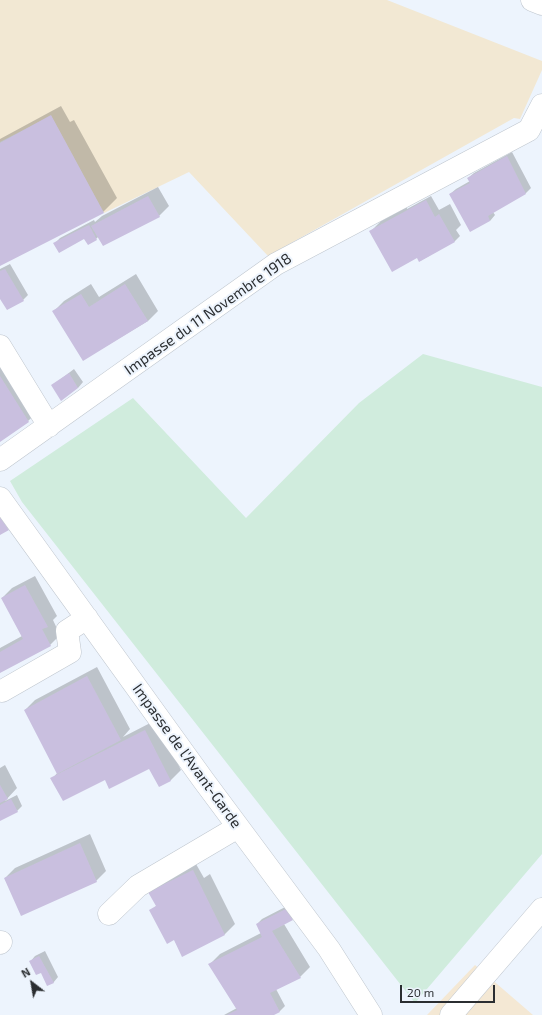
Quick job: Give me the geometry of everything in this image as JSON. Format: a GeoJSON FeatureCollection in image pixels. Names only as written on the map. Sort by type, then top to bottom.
{"type":"FeatureCollection","features":[{"type":"Feature","properties":{"kind":"street"},"geometry":{"type":"LineString","coordinates":[[532,0],[542,4]]}},
{"type":"Feature","properties":{"kind":"street","name":"Impasse du 11 Novembre 1918"},"geometry":{"type":"LineString","coordinates":[[0,460],[276,264],[529,130],[542,105]]}},
{"type":"Feature","properties":{"kind":"street"},"geometry":{"type":"LineString","coordinates":[[0,346],[49,426]]}},
{"type":"Feature","properties":{"kind":"street","name":"Impasse de l'Avant-Garde"},"geometry":{"type":"LineString","coordinates":[[0,498],[238,827],[329,949],[371,1015]]}},
{"type":"Feature","properties":{"kind":"street"},"geometry":{"type":"LineString","coordinates":[[2,691],[70,652],[67,630],[87,618]]}},
{"type":"Feature","properties":{"kind":"street"},"geometry":{"type":"LineString","coordinates":[[109,914],[138,886],[238,827]]}},
{"type":"Feature","properties":{"kind":"street"},"geometry":{"type":"LineString","coordinates":[[451,1015],[542,909]]}},
{"type":"Feature","properties":{"kind":"shaded area"},"geometry":{"type":"Polygon","coordinates":[[[0,0],[387,0],[542,61],[542,70],[520,119],[514,118],[268,256],[189,172],[104,213],[51,116],[0,142],[0,0]]]}},
{"type":"Feature","properties":{"kind":"shaded area"},"geometry":{"type":"Polygon","coordinates":[[[475,965],[533,1015],[427,1015],[475,965]]]}},
{"type":"Feature","properties":{"kind":"green space"},"geometry":{"type":"Polygon","coordinates":[[[423,354],[542,387],[542,854],[415,1003],[22,502],[10,481],[133,398],[246,518],[359,403],[423,354]]]}},
{"type":"Feature","properties":{"kind":"building"},"geometry":{"type":"Polygon","coordinates":[[[51,115],[104,213],[0,266],[0,143],[51,115]]]}},
{"type":"Feature","properties":{"kind":"building"},"geometry":{"type":"Polygon","coordinates":[[[507,156],[526,194],[488,216],[490,221],[470,232],[449,194],[470,183],[467,178],[507,156]]]}},
{"type":"Feature","properties":{"kind":"building"},"geometry":{"type":"Polygon","coordinates":[[[148,196],[160,217],[103,246],[91,226],[148,196]]]}},
{"type":"Feature","properties":{"kind":"building"},"geometry":{"type":"Polygon","coordinates":[[[426,200],[435,217],[439,214],[455,242],[419,262],[417,258],[392,272],[369,231],[426,200]]]}},
{"type":"Feature","properties":{"kind":"building"},"geometry":{"type":"Polygon","coordinates":[[[89,225],[97,240],[88,245],[84,239],[59,253],[53,243],[89,225]]]}},
{"type":"Feature","properties":{"kind":"building"},"geometry":{"type":"Polygon","coordinates":[[[5,269],[24,301],[7,310],[0,299],[0,271],[5,269]]]}},
{"type":"Feature","properties":{"kind":"building"},"geometry":{"type":"Polygon","coordinates":[[[125,284],[148,321],[83,361],[52,311],[81,294],[89,307],[125,284]]]}},
{"type":"Feature","properties":{"kind":"building"},"geometry":{"type":"Polygon","coordinates":[[[69,373],[78,388],[61,401],[51,385],[69,373]]]}},
{"type":"Feature","properties":{"kind":"building"},"geometry":{"type":"Polygon","coordinates":[[[0,376],[29,422],[0,442],[0,376]]]}},
{"type":"Feature","properties":{"kind":"building"},"geometry":{"type":"Polygon","coordinates":[[[0,517],[9,530],[0,535],[0,517]]]}},
{"type":"Feature","properties":{"kind":"building"},"geometry":{"type":"Polygon","coordinates":[[[25,585],[48,627],[42,629],[51,646],[0,673],[0,652],[23,639],[1,598],[25,585]]]}},
{"type":"Feature","properties":{"kind":"building"},"geometry":{"type":"Polygon","coordinates":[[[87,676],[121,740],[57,774],[24,710],[87,676]]]}},
{"type":"Feature","properties":{"kind":"building"},"geometry":{"type":"Polygon","coordinates":[[[145,730],[171,781],[159,787],[149,769],[109,789],[105,780],[63,801],[50,778],[145,730]]]}},
{"type":"Feature","properties":{"kind":"building"},"geometry":{"type":"Polygon","coordinates":[[[0,785],[8,799],[0,803],[0,785]]]}},
{"type":"Feature","properties":{"kind":"building"},"geometry":{"type":"Polygon","coordinates":[[[11,799],[18,812],[0,821],[0,805],[11,799]]]}},
{"type":"Feature","properties":{"kind":"building"},"geometry":{"type":"Polygon","coordinates":[[[80,843],[97,882],[21,916],[4,878],[80,843]]]}},
{"type":"Feature","properties":{"kind":"building"},"geometry":{"type":"Polygon","coordinates":[[[193,870],[225,935],[182,957],[174,940],[167,944],[149,910],[156,906],[148,892],[193,870]]]}},
{"type":"Feature","properties":{"kind":"building"},"geometry":{"type":"Polygon","coordinates":[[[286,909],[293,920],[272,931],[301,978],[270,993],[280,1012],[274,1015],[227,1015],[237,1010],[208,964],[262,937],[256,924],[286,909]]]}},
{"type":"Feature","properties":{"kind":"building"},"geometry":{"type":"Polygon","coordinates":[[[39,956],[54,983],[47,986],[41,973],[36,975],[29,961],[39,956]]]}}]}
